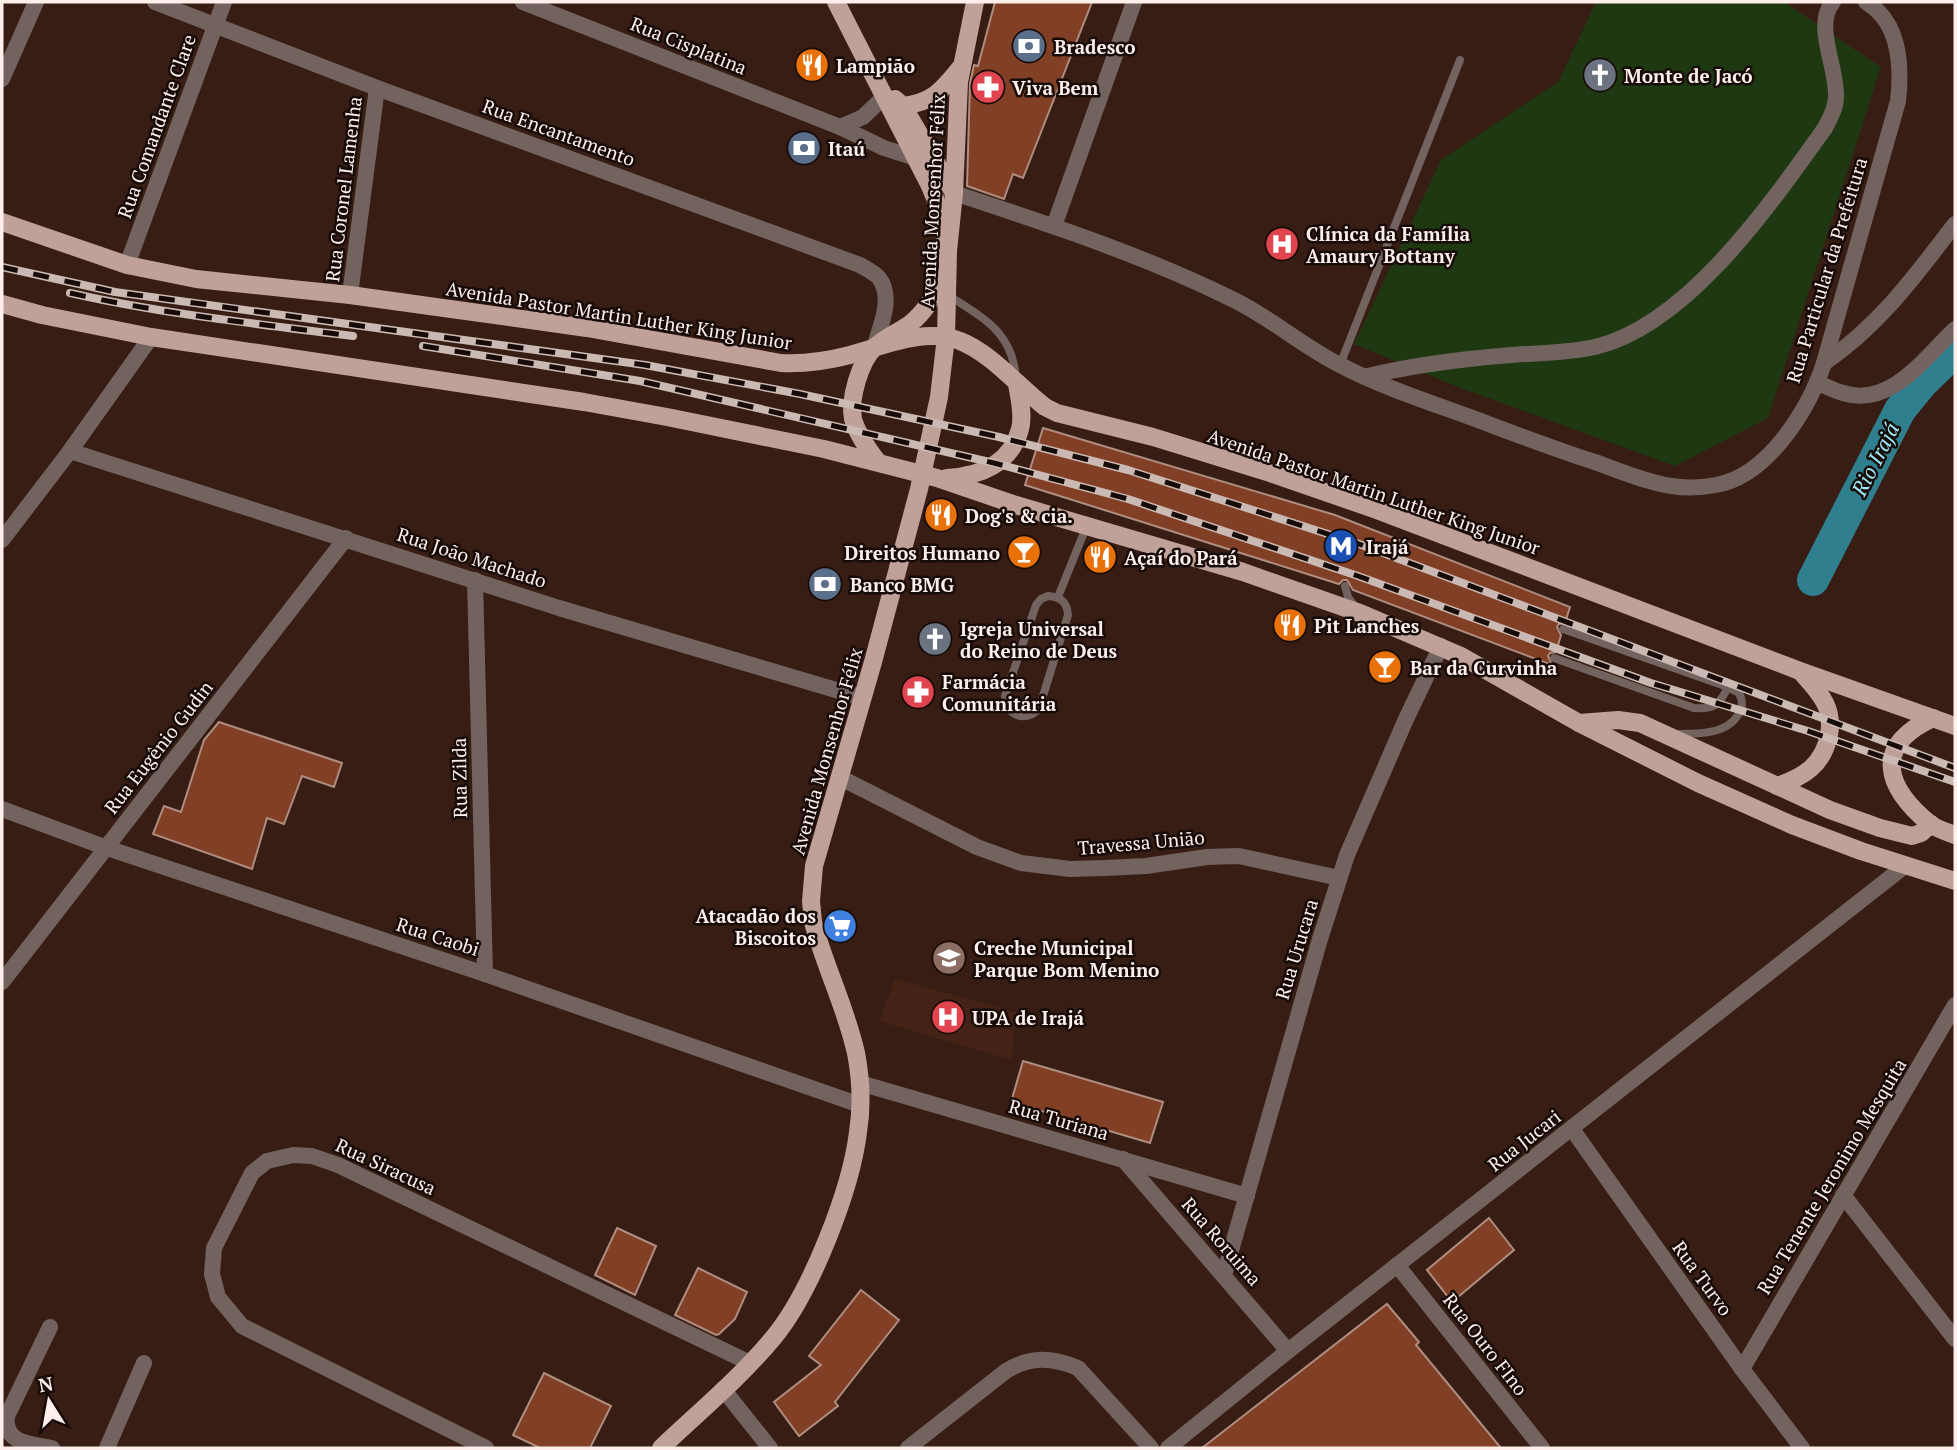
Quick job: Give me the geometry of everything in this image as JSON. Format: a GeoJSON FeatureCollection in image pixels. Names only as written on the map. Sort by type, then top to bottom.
{"type":"FeatureCollection","features":[{"type":"Feature","properties":{"kind":"main road"},"geometry":{"type":"LineString","coordinates":[[836,2],[935,198],[948,251]]}},
{"type":"Feature","properties":{"kind":"main road","name":"Avenida Monsenhor Félix"},"geometry":{"type":"LineString","coordinates":[[661,1448],[750,1363],[775,1336],[796,1306],[812,1274],[855,1155],[860,1083],[849,1028],[813,922],[811,901],[814,866],[930,476],[946,337],[948,251],[961,67],[975,2]]}},
{"type":"Feature","properties":{"kind":"main road"},"geometry":{"type":"LineString","coordinates":[[903,106],[925,102],[938,94],[961,67]]}},
{"type":"Feature","properties":{"kind":"main road"},"geometry":{"type":"LineString","coordinates":[[885,96],[903,106],[954,193]]}},
{"type":"Feature","properties":{"kind":"main road","name":"Avenida Pastor Martin Luther King Junior"},"geometry":{"type":"LineString","coordinates":[[2,222],[127,265],[196,279],[350,295],[587,328],[781,363],[804,364],[848,356],[906,340],[946,337],[970,346],[1045,407],[1066,416],[1153,437],[1377,510],[1800,671],[1955,726]]}},
{"type":"Feature","properties":{"kind":"main road"},"geometry":{"type":"LineString","coordinates":[[877,461],[861,437],[853,418],[853,394],[858,375],[874,348],[921,314],[947,273]]}},
{"type":"Feature","properties":{"kind":"main road"},"geometry":{"type":"LineString","coordinates":[[2,304],[150,337],[584,402],[680,419],[877,461],[930,476],[1016,505],[1275,582],[1360,613],[1441,646],[1672,771],[1792,825],[1861,851],[1955,881]]}},
{"type":"Feature","properties":{"kind":"main road"},"geometry":{"type":"LineString","coordinates":[[930,476],[968,477],[994,468],[1004,458],[1020,429],[1021,410],[1017,384]]}},
{"type":"Feature","properties":{"kind":"main road"},"geometry":{"type":"LineString","coordinates":[[1777,786],[1808,772],[1819,763],[1827,747],[1829,714],[1824,702],[1800,671]]}},
{"type":"Feature","properties":{"kind":"main road"},"geometry":{"type":"LineString","coordinates":[[1933,718],[1910,731],[1895,752],[1891,765],[1892,778],[1899,792],[1931,824],[1955,835]]}},
{"type":"Feature","properties":{"kind":"main road"},"geometry":{"type":"LineString","coordinates":[[1579,723],[1629,721],[1665,734],[1830,810],[1880,828],[1912,836],[1921,833],[1931,824]]}},
{"type":"Feature","properties":{"kind":"street"},"geometry":{"type":"LineString","coordinates":[[2,79],[36,2]]}},
{"type":"Feature","properties":{"kind":"street","name":"Rua Encantamento"},"geometry":{"type":"LineString","coordinates":[[155,2],[377,88],[860,265],[878,276],[884,286],[884,317],[874,348]]}},
{"type":"Feature","properties":{"kind":"street","name":"Rua Comandante Clare"},"geometry":{"type":"LineString","coordinates":[[127,265],[224,2]]}},
{"type":"Feature","properties":{"kind":"street","name":"Rua Cisplatina"},"geometry":{"type":"LineString","coordinates":[[523,2],[840,127],[884,149],[915,158]]}},
{"type":"Feature","properties":{"kind":"street"},"geometry":{"type":"LineString","coordinates":[[1054,226],[1134,2]]}},
{"type":"Feature","properties":{"kind":"street"},"geometry":{"type":"LineString","coordinates":[[1364,377],[1448,361],[1596,347],[1628,336],[1666,312],[1691,290],[1750,228],[1825,128],[1834,111],[1836,98],[1825,26],[1828,8],[1833,2]]}},
{"type":"Feature","properties":{"kind":"street","name":"Rua Particular da Prefeitura"},"geometry":{"type":"LineString","coordinates":[[954,193],[1054,226],[1138,258],[1234,300],[1364,377],[1533,441],[1652,482],[1694,488],[1719,485],[1755,466],[1796,424],[1818,383],[1898,101],[1898,54],[1893,34],[1887,20],[1866,2]]}},
{"type":"Feature","properties":{"kind":"street","name":"Rua Coronel Lamenha"},"geometry":{"type":"LineString","coordinates":[[350,295],[377,88]]}},
{"type":"Feature","properties":{"kind":"street"},"geometry":{"type":"LineString","coordinates":[[840,127],[863,117],[885,96]]}},
{"type":"Feature","properties":{"kind":"street"},"geometry":{"type":"LineString","coordinates":[[1824,363],[1881,317],[1955,224]]}},
{"type":"Feature","properties":{"kind":"street"},"geometry":{"type":"LineString","coordinates":[[1818,383],[1844,394],[1862,396],[1881,393],[1912,372],[1955,328]]}},
{"type":"Feature","properties":{"kind":"street"},"geometry":{"type":"LineString","coordinates":[[2,540],[70,451],[150,337]]}},
{"type":"Feature","properties":{"kind":"street","name":"Rua João Machado"},"geometry":{"type":"LineString","coordinates":[[70,451],[475,580],[863,698]]}},
{"type":"Feature","properties":{"kind":"street","name":"Rua Eugênio Gudin"},"geometry":{"type":"LineString","coordinates":[[2,982],[346,538]]}},
{"type":"Feature","properties":{"kind":"street","name":"Rua Zilda"},"geometry":{"type":"LineString","coordinates":[[475,580],[485,974]]}},
{"type":"Feature","properties":{"kind":"street","name":"Rua Urucara"},"geometry":{"type":"LineString","coordinates":[[1224,1275],[1339,878],[1366,809],[1441,646]]}},
{"type":"Feature","properties":{"kind":"street","name":"Travessa União"},"geometry":{"type":"LineString","coordinates":[[839,777],[977,847],[1021,863],[1057,868],[1093,868],[1146,866],[1207,857],[1239,856],[1339,878]]}},
{"type":"Feature","properties":{"kind":"street","name":"Rua Caobi"},"geometry":{"type":"LineString","coordinates":[[2,808],[107,848],[485,974],[860,1105]]}},
{"type":"Feature","properties":{"kind":"street","name":"Rua Jucari"},"geometry":{"type":"LineString","coordinates":[[1168,1448],[1287,1351],[1906,865]]}},
{"type":"Feature","properties":{"kind":"street","name":"Rua Tenente Jeronimo Mesquita"},"geometry":{"type":"LineString","coordinates":[[1742,1368],[1955,1005]]}},
{"type":"Feature","properties":{"kind":"street","name":"Rua Turiana"},"geometry":{"type":"LineString","coordinates":[[860,1083],[1247,1196]]}},
{"type":"Feature","properties":{"kind":"street","name":"Rua Turvo"},"geometry":{"type":"LineString","coordinates":[[1572,1129],[1802,1448]]}},
{"type":"Feature","properties":{"kind":"street","name":"Rua Siracusa"},"geometry":{"type":"LineString","coordinates":[[486,1448],[242,1326],[227,1311],[218,1297],[212,1274],[214,1248],[252,1173],[267,1161],[293,1155],[312,1156],[750,1363]]}},
{"type":"Feature","properties":{"kind":"street","name":"Rua Roruima"},"geometry":{"type":"LineString","coordinates":[[1123,1159],[1287,1351]]}},
{"type":"Feature","properties":{"kind":"street"},"geometry":{"type":"LineString","coordinates":[[1843,1195],[1955,1339]]}},
{"type":"Feature","properties":{"kind":"street","name":"Rua Ouro FIno"},"geometry":{"type":"LineString","coordinates":[[1397,1265],[1542,1448]]}},
{"type":"Feature","properties":{"kind":"street"},"geometry":{"type":"LineString","coordinates":[[50,1327],[7,1416],[6,1424],[7,1432],[12,1438],[52,1448]]}},
{"type":"Feature","properties":{"kind":"street"},"geometry":{"type":"LineString","coordinates":[[908,1448],[1006,1371],[1021,1361],[1036,1359],[1065,1363],[1078,1368],[1151,1448]]}},
{"type":"Feature","properties":{"kind":"street"},"geometry":{"type":"LineString","coordinates":[[107,1448],[144,1363]]}},
{"type":"Feature","properties":{"kind":"street"},"geometry":{"type":"LineString","coordinates":[[723,1390],[770,1448]]}},
{"type":"Feature","properties":{"kind":"lane"},"geometry":{"type":"LineString","coordinates":[[1340,365],[1460,60]]}},
{"type":"Feature","properties":{"kind":"lane"},"geometry":{"type":"LineString","coordinates":[[946,293],[1000,332],[1011,350],[1017,384]]}},
{"type":"Feature","properties":{"kind":"lane"},"geometry":{"type":"LineString","coordinates":[[1058,597],[1087,524]]}},
{"type":"Feature","properties":{"kind":"lane"},"geometry":{"type":"LineString","coordinates":[[1345,586],[1348,597],[1360,613]]}},
{"type":"Feature","properties":{"kind":"lane"},"geometry":{"type":"LineString","coordinates":[[1048,596],[1058,597],[1065,601],[1068,615],[1039,709],[1026,717],[1017,716],[1010,712],[1006,705],[1006,696],[1036,605],[1048,596]]}},
{"type":"Feature","properties":{"kind":"lane"},"geometry":{"type":"LineString","coordinates":[[1563,629],[1739,693],[1742,702],[1739,713],[1730,724],[1698,734],[1665,734]]}},
{"type":"Feature","properties":{"kind":"lane"},"geometry":{"type":"LineString","coordinates":[[1554,658],[1694,708],[1715,707],[1728,687]]}},
{"type":"Feature","properties":{"kind":"shaded area","name":"UPA de Irajá"},"geometry":{"type":"Polygon","coordinates":[[[895,979],[1016,1012],[1012,1060],[879,1021],[895,979]]]}},
{"type":"Feature","properties":{"kind":"green space"},"geometry":{"type":"Polygon","coordinates":[[[1596,2],[1784,2],[1881,67],[1768,418],[1675,466],[1458,387],[1354,344],[1441,160],[1558,82],[1596,2]]]}},
{"type":"Feature","properties":{"kind":"building"},"geometry":{"type":"Polygon","coordinates":[[[995,2],[1092,2],[1023,178],[1013,174],[1004,199],[967,186],[970,83],[974,65],[978,66],[995,2]]]}},
{"type":"Feature","properties":{"kind":"building"},"geometry":{"type":"Polygon","coordinates":[[[1043,428],[1335,515],[1570,607],[1565,623],[1557,627],[1561,635],[1556,652],[1548,656],[1552,665],[1353,590],[1347,580],[1339,584],[1025,485],[1043,428]]]}},
{"type":"Feature","properties":{"kind":"building"},"geometry":{"type":"Polygon","coordinates":[[[219,722],[342,763],[334,787],[302,776],[284,824],[267,818],[252,869],[153,834],[164,806],[181,812],[204,740],[219,722]]]}},
{"type":"Feature","properties":{"kind":"building"},"geometry":{"type":"Polygon","coordinates":[[[1023,1061],[1163,1102],[1150,1143],[1011,1102],[1023,1061]]]}},
{"type":"Feature","properties":{"kind":"building"},"geometry":{"type":"Polygon","coordinates":[[[1489,1218],[1514,1250],[1452,1302],[1427,1270],[1489,1218]]]}},
{"type":"Feature","properties":{"kind":"building"},"geometry":{"type":"Polygon","coordinates":[[[617,1228],[656,1246],[635,1295],[595,1275],[617,1228]]]}},
{"type":"Feature","properties":{"kind":"building"},"geometry":{"type":"Polygon","coordinates":[[[698,1268],[747,1292],[735,1319],[716,1335],[675,1315],[698,1268]]]}},
{"type":"Feature","properties":{"kind":"building"},"geometry":{"type":"Polygon","coordinates":[[[861,1290],[899,1320],[835,1402],[838,1406],[799,1436],[774,1402],[821,1365],[809,1356],[861,1290]]]}},
{"type":"Feature","properties":{"kind":"building"},"geometry":{"type":"Polygon","coordinates":[[[1387,1304],[1419,1342],[1416,1345],[1501,1448],[1202,1448],[1387,1304]]]}},
{"type":"Feature","properties":{"kind":"building"},"geometry":{"type":"Polygon","coordinates":[[[544,1373],[611,1406],[590,1448],[540,1448],[513,1435],[544,1373]]]}},
{"type":"Feature","properties":{"kind":"waterway","name":"Rio Irajá"},"geometry":{"type":"LineString","coordinates":[[1813,580],[1900,410],[1922,383],[1955,351]]}},
{"type":"Feature","properties":{"kind":"railway"},"geometry":{"type":"LineString","coordinates":[[2,267],[115,292],[645,365],[800,394],[999,437],[1128,470],[1359,544],[1955,768]]}},
{"type":"Feature","properties":{"kind":"railway"},"geometry":{"type":"LineString","coordinates":[[70,293],[175,313],[353,336]]}},
{"type":"Feature","properties":{"kind":"railway"},"geometry":{"type":"LineString","coordinates":[[423,346],[640,381],[994,463],[1128,499],[1358,576],[1651,683],[1808,731],[1955,782]]}},
{"type":"Feature","properties":{"kind":"place","name":"Bradesco"},"geometry":{"type":"Point","coordinates":[1029,46]}},
{"type":"Feature","properties":{"kind":"place","name":"Lampião"},"geometry":{"type":"Point","coordinates":[812,65]}},
{"type":"Feature","properties":{"kind":"place","name":"Monte de Jacó"},"geometry":{"type":"Point","coordinates":[1600,75]}},
{"type":"Feature","properties":{"kind":"place","name":"Viva Bem"},"geometry":{"type":"Point","coordinates":[988,87]}},
{"type":"Feature","properties":{"kind":"place","name":"Itaú"},"geometry":{"type":"Point","coordinates":[804,148]}},
{"type":"Feature","properties":{"kind":"place","name":"Clínica da Família Amaury Bottany"},"geometry":{"type":"Point","coordinates":[1282,244]}},
{"type":"Feature","properties":{"kind":"place","name":"Dog's & cia."},"geometry":{"type":"Point","coordinates":[941,515]}},
{"type":"Feature","properties":{"kind":"place","name":"Irajá"},"geometry":{"type":"Point","coordinates":[1341,546]}},
{"type":"Feature","properties":{"kind":"place","name":"Direitos Humano"},"geometry":{"type":"Point","coordinates":[1024,552]}},
{"type":"Feature","properties":{"kind":"place","name":"Açaí do Pará"},"geometry":{"type":"Point","coordinates":[1100,557]}},
{"type":"Feature","properties":{"kind":"place","name":"Banco BMG"},"geometry":{"type":"Point","coordinates":[825,584]}},
{"type":"Feature","properties":{"kind":"place","name":"Pit Lanches"},"geometry":{"type":"Point","coordinates":[1290,625]}},
{"type":"Feature","properties":{"kind":"place","name":"Igreja Universal do Reino de Deus"},"geometry":{"type":"Point","coordinates":[935,639]}},
{"type":"Feature","properties":{"kind":"place","name":"Bar da Curvinha"},"geometry":{"type":"Point","coordinates":[1385,667]}},
{"type":"Feature","properties":{"kind":"place","name":"Farmácia Comunitária"},"geometry":{"type":"Point","coordinates":[918,692]}},
{"type":"Feature","properties":{"kind":"place","name":"Atacadão dos Biscoitos"},"geometry":{"type":"Point","coordinates":[840,926]}},
{"type":"Feature","properties":{"kind":"place","name":"Creche Municipal Parque Bom Menino"},"geometry":{"type":"Point","coordinates":[949,958]}},
{"type":"Feature","properties":{"kind":"place","name":"UPA de Irajá"},"geometry":{"type":"Point","coordinates":[948,1017]}}]}
